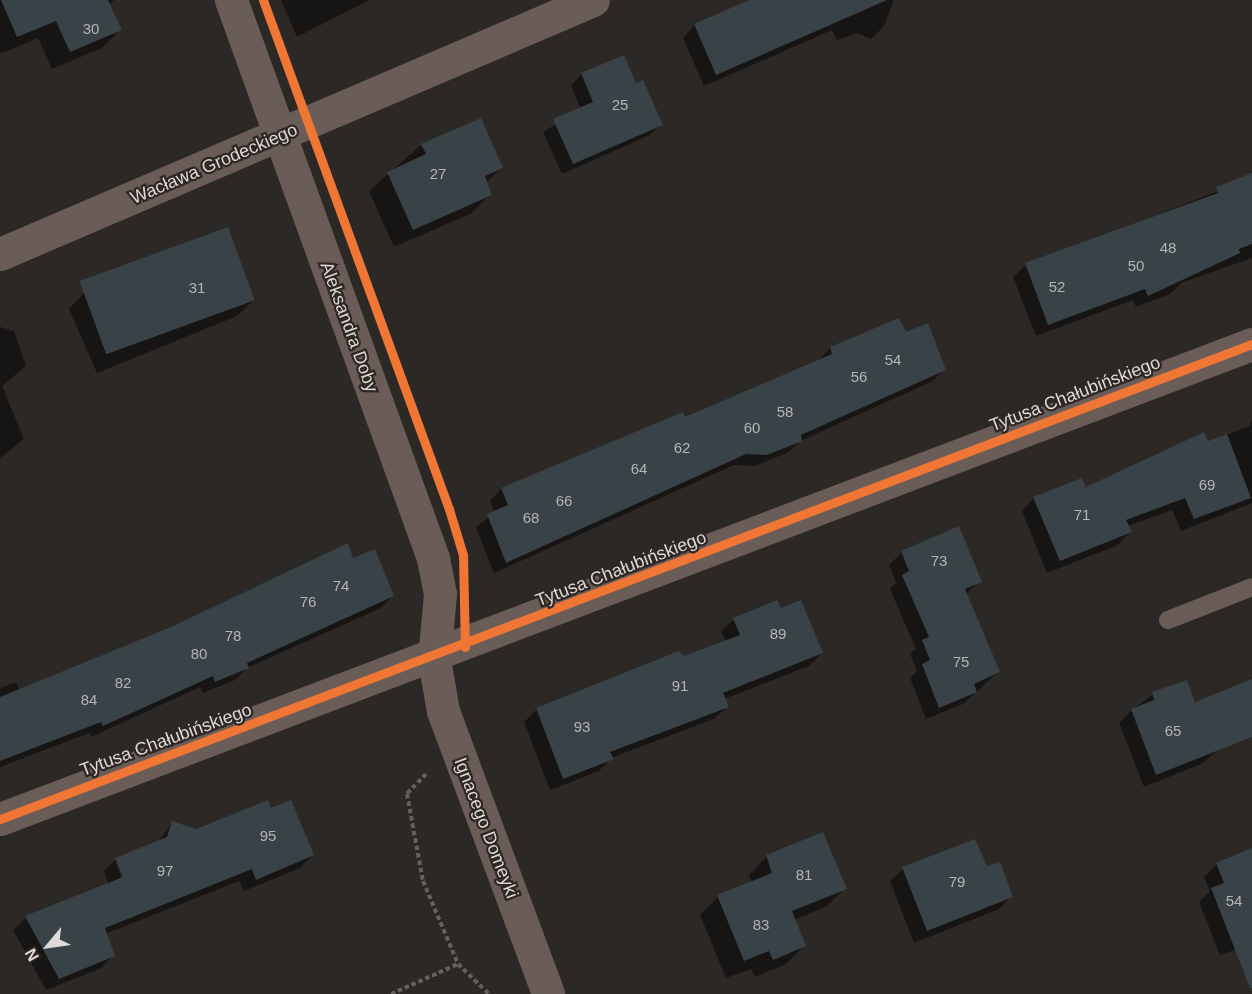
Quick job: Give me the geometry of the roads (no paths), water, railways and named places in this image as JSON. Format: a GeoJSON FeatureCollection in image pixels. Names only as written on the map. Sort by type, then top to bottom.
{"type":"FeatureCollection","features":[{"type":"Feature","properties":{"kind":"street","name":"Aleksandra Doby"},"geometry":{"type":"LineString","coordinates":[[231,0],[433,558],[440,594],[434,659]]}},
{"type":"Feature","properties":{"kind":"street","name":"Wacława Grodeckiego"},"geometry":{"type":"LineString","coordinates":[[0,254],[282,136],[593,0]]}},
{"type":"Feature","properties":{"kind":"street","name":"Tytusa Chałubińskiego"},"geometry":{"type":"LineString","coordinates":[[0,819],[434,659],[1252,344]]}},
{"type":"Feature","properties":{"kind":"street","name":"Ignacego Domeyki"},"geometry":{"type":"LineString","coordinates":[[434,659],[454,746],[548,994]]}},
{"type":"Feature","properties":{"kind":"lane"},"geometry":{"type":"LineString","coordinates":[[1168,620],[1252,586]]}}]}
